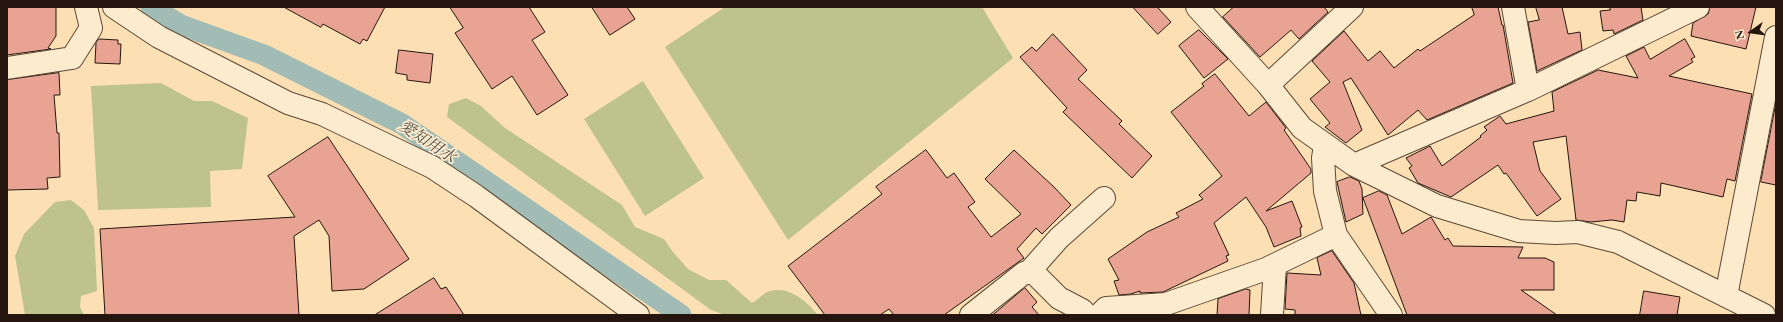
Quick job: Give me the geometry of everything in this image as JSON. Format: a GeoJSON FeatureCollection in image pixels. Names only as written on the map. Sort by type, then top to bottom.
{"type":"FeatureCollection","features":[{"type":"Feature","properties":{"kind":"street"},"geometry":{"type":"LineString","coordinates":[[7,68],[72,58],[91,28],[86,7]]}},
{"type":"Feature","properties":{"kind":"street"},"geometry":{"type":"LineString","coordinates":[[114,7],[159,37],[282,100],[322,114],[432,167],[476,196],[638,315]]}},
{"type":"Feature","properties":{"kind":"street"},"geometry":{"type":"LineString","coordinates":[[1268,85],[1352,7]]}},
{"type":"Feature","properties":{"kind":"street"},"geometry":{"type":"LineString","coordinates":[[1513,7],[1528,90]]}},
{"type":"Feature","properties":{"kind":"street"},"geometry":{"type":"LineString","coordinates":[[1354,164],[1528,90],[1698,7]]}},
{"type":"Feature","properties":{"kind":"street"},"geometry":{"type":"LineString","coordinates":[[1209,11],[1302,128],[1354,164],[1437,206],[1519,232],[1578,232],[1618,242],[1764,315]]}},
{"type":"Feature","properties":{"kind":"street"},"geometry":{"type":"LineString","coordinates":[[1726,296],[1776,37]]}},
{"type":"Feature","properties":{"kind":"street"},"geometry":{"type":"LineString","coordinates":[[1326,145],[1323,158],[1325,191],[1336,235],[1391,315]]}},
{"type":"Feature","properties":{"kind":"street"},"geometry":{"type":"LineString","coordinates":[[1028,273],[1059,238],[1104,198]]}},
{"type":"Feature","properties":{"kind":"street"},"geometry":{"type":"LineString","coordinates":[[1099,315],[1106,308],[1166,304],[1275,265],[1336,235]]}},
{"type":"Feature","properties":{"kind":"street"},"geometry":{"type":"LineString","coordinates":[[1272,315],[1275,265]]}},
{"type":"Feature","properties":{"kind":"street"},"geometry":{"type":"LineString","coordinates":[[971,315],[1024,273],[1033,272],[1059,298],[1082,310],[1087,315]]}},
{"type":"Feature","properties":{"kind":"green space"},"geometry":{"type":"Polygon","coordinates":[[[725,7],[982,7],[1013,58],[788,240],[665,47],[725,7]]]}},
{"type":"Feature","properties":{"kind":"green space"},"geometry":{"type":"Polygon","coordinates":[[[643,81],[704,178],[645,216],[584,119],[643,81]]]}},
{"type":"Feature","properties":{"kind":"green space"},"geometry":{"type":"Polygon","coordinates":[[[161,83],[194,101],[212,101],[248,118],[242,169],[210,171],[211,207],[98,210],[91,86],[161,83]]]}},
{"type":"Feature","properties":{"kind":"green space"},"geometry":{"type":"Polygon","coordinates":[[[466,98],[481,106],[505,128],[622,205],[635,227],[664,239],[688,269],[709,280],[726,280],[752,303],[767,292],[782,290],[789,292],[802,299],[818,315],[725,315],[711,310],[447,117],[449,104],[466,98]]]}},
{"type":"Feature","properties":{"kind":"green space"},"geometry":{"type":"Polygon","coordinates":[[[71,200],[84,210],[94,228],[97,291],[81,296],[80,307],[84,315],[25,315],[15,256],[24,234],[55,202],[71,200]]]}},
{"type":"Feature","properties":{"kind":"building"},"geometry":{"type":"Polygon","coordinates":[[[7,7],[56,7],[56,36],[48,48],[51,49],[7,55],[7,7]]]}},
{"type":"Feature","properties":{"kind":"building"},"geometry":{"type":"Polygon","coordinates":[[[284,7],[385,7],[367,41],[363,39],[360,44],[323,24],[321,27],[284,7]]]}},
{"type":"Feature","properties":{"kind":"building"},"geometry":{"type":"Polygon","coordinates":[[[450,7],[529,7],[545,32],[532,40],[568,95],[537,115],[512,76],[492,89],[455,33],[463,28],[450,7]]]}},
{"type":"Feature","properties":{"kind":"building"},"geometry":{"type":"Polygon","coordinates":[[[592,7],[627,7],[635,19],[610,35],[592,7]]]}},
{"type":"Feature","properties":{"kind":"building"},"geometry":{"type":"Polygon","coordinates":[[[1133,7],[1157,7],[1171,22],[1158,34],[1133,7]]]}},
{"type":"Feature","properties":{"kind":"building"},"geometry":{"type":"Polygon","coordinates":[[[1234,7],[1324,7],[1328,12],[1299,39],[1291,30],[1260,57],[1223,17],[1234,7]]]}},
{"type":"Feature","properties":{"kind":"building"},"geometry":{"type":"Polygon","coordinates":[[[1472,7],[1498,7],[1503,25],[1513,83],[1427,120],[1418,110],[1388,135],[1351,78],[1343,82],[1362,130],[1346,143],[1325,127],[1330,123],[1310,99],[1330,82],[1312,61],[1344,31],[1368,61],[1380,51],[1394,68],[1418,49],[1420,51],[1474,15],[1472,7]]]}},
{"type":"Feature","properties":{"kind":"building"},"geometry":{"type":"Polygon","coordinates":[[[1536,7],[1562,7],[1568,34],[1580,32],[1582,50],[1537,71],[1528,22],[1539,20],[1536,7]]]}},
{"type":"Feature","properties":{"kind":"building"},"geometry":{"type":"Polygon","coordinates":[[[1610,7],[1641,7],[1643,20],[1614,34],[1613,30],[1603,31],[1600,11],[1610,10],[1610,7]]]}},
{"type":"Feature","properties":{"kind":"building"},"geometry":{"type":"Polygon","coordinates":[[[1710,7],[1756,7],[1746,49],[1691,36],[1693,23],[1708,14],[1710,7]]]}},
{"type":"Feature","properties":{"kind":"building"},"geometry":{"type":"Polygon","coordinates":[[[1199,30],[1228,59],[1204,78],[1179,46],[1199,30]]]}},
{"type":"Feature","properties":{"kind":"building"},"geometry":{"type":"Polygon","coordinates":[[[1053,34],[1087,70],[1078,79],[1122,121],[1119,124],[1152,156],[1132,178],[1063,112],[1067,108],[1020,57],[1032,47],[1036,51],[1053,34]]]}},
{"type":"Feature","properties":{"kind":"building"},"geometry":{"type":"Polygon","coordinates":[[[99,39],[118,40],[118,44],[121,44],[120,64],[95,63],[96,43],[99,39]]]}},
{"type":"Feature","properties":{"kind":"building"},"geometry":{"type":"Polygon","coordinates":[[[1685,39],[1695,57],[1691,59],[1693,62],[1669,76],[1752,94],[1735,181],[1727,179],[1723,197],[1661,183],[1660,196],[1637,192],[1636,201],[1627,200],[1624,222],[1612,220],[1591,222],[1576,220],[1566,136],[1533,142],[1540,171],[1561,199],[1537,216],[1506,173],[1504,174],[1498,165],[1451,197],[1418,183],[1409,168],[1412,166],[1406,158],[1430,146],[1442,166],[1481,137],[1480,136],[1487,130],[1484,127],[1500,116],[1506,124],[1554,111],[1552,92],[1598,70],[1638,78],[1626,56],[1644,47],[1650,59],[1685,39]]]}},
{"type":"Feature","properties":{"kind":"building"},"geometry":{"type":"Polygon","coordinates":[[[399,50],[433,54],[430,83],[407,80],[407,75],[396,73],[399,50]]]}},
{"type":"Feature","properties":{"kind":"building"},"geometry":{"type":"Polygon","coordinates":[[[59,73],[60,95],[54,95],[57,133],[59,133],[60,177],[47,178],[48,189],[7,190],[7,80],[59,73]]]}},
{"type":"Feature","properties":{"kind":"building"},"geometry":{"type":"Polygon","coordinates":[[[1215,74],[1249,116],[1266,102],[1286,128],[1284,130],[1311,169],[1311,173],[1266,211],[1292,201],[1302,227],[1300,228],[1301,236],[1274,247],[1266,227],[1246,197],[1214,223],[1229,255],[1226,256],[1228,261],[1163,292],[1140,293],[1140,291],[1131,294],[1119,295],[1114,281],[1119,280],[1108,259],[1147,232],[1179,217],[1176,213],[1203,199],[1199,195],[1222,176],[1171,112],[1204,86],[1202,84],[1215,74]]]}},
{"type":"Feature","properties":{"kind":"building"},"geometry":{"type":"Polygon","coordinates":[[[1776,103],[1776,185],[1761,182],[1776,103]]]}},
{"type":"Feature","properties":{"kind":"building"},"geometry":{"type":"Polygon","coordinates":[[[328,137],[409,259],[364,289],[332,291],[329,236],[319,220],[294,236],[299,315],[105,315],[100,229],[295,217],[268,176],[328,137]]]}},
{"type":"Feature","properties":{"kind":"building"},"geometry":{"type":"Polygon","coordinates":[[[926,150],[947,178],[954,173],[975,202],[968,207],[991,237],[1021,214],[985,179],[1014,150],[1071,205],[1042,234],[1036,228],[1017,249],[1024,258],[944,315],[894,315],[889,309],[880,315],[825,315],[788,266],[882,194],[876,187],[926,150]]]}},
{"type":"Feature","properties":{"kind":"building"},"geometry":{"type":"Polygon","coordinates":[[[1350,177],[1359,181],[1362,189],[1363,214],[1346,222],[1337,182],[1350,177]]]}},
{"type":"Feature","properties":{"kind":"building"},"geometry":{"type":"Polygon","coordinates":[[[1379,191],[1387,195],[1402,234],[1431,217],[1445,240],[1448,238],[1453,246],[1523,247],[1518,258],[1545,258],[1554,262],[1554,290],[1521,290],[1557,315],[1407,315],[1363,198],[1379,191]]]}},
{"type":"Feature","properties":{"kind":"building"},"geometry":{"type":"Polygon","coordinates":[[[1332,251],[1354,283],[1361,315],[1295,315],[1295,310],[1285,309],[1287,273],[1321,275],[1317,258],[1332,251]]]}},
{"type":"Feature","properties":{"kind":"building"},"geometry":{"type":"Polygon","coordinates":[[[434,278],[441,289],[446,287],[464,315],[375,315],[434,278]]]}},
{"type":"Feature","properties":{"kind":"building"},"geometry":{"type":"Polygon","coordinates":[[[1025,288],[1037,302],[1032,307],[1039,315],[993,315],[1025,288]]]}},
{"type":"Feature","properties":{"kind":"building"},"geometry":{"type":"Polygon","coordinates":[[[1246,289],[1250,290],[1249,315],[1217,315],[1218,299],[1246,289]]]}},
{"type":"Feature","properties":{"kind":"building"},"geometry":{"type":"Polygon","coordinates":[[[1644,291],[1680,297],[1677,315],[1640,315],[1644,291]]]}},
{"type":"Feature","properties":{"kind":"waterway","name":"愛知用水"},"geometry":{"type":"LineString","coordinates":[[151,7],[181,25],[264,55],[402,124],[681,315]]}}]}
